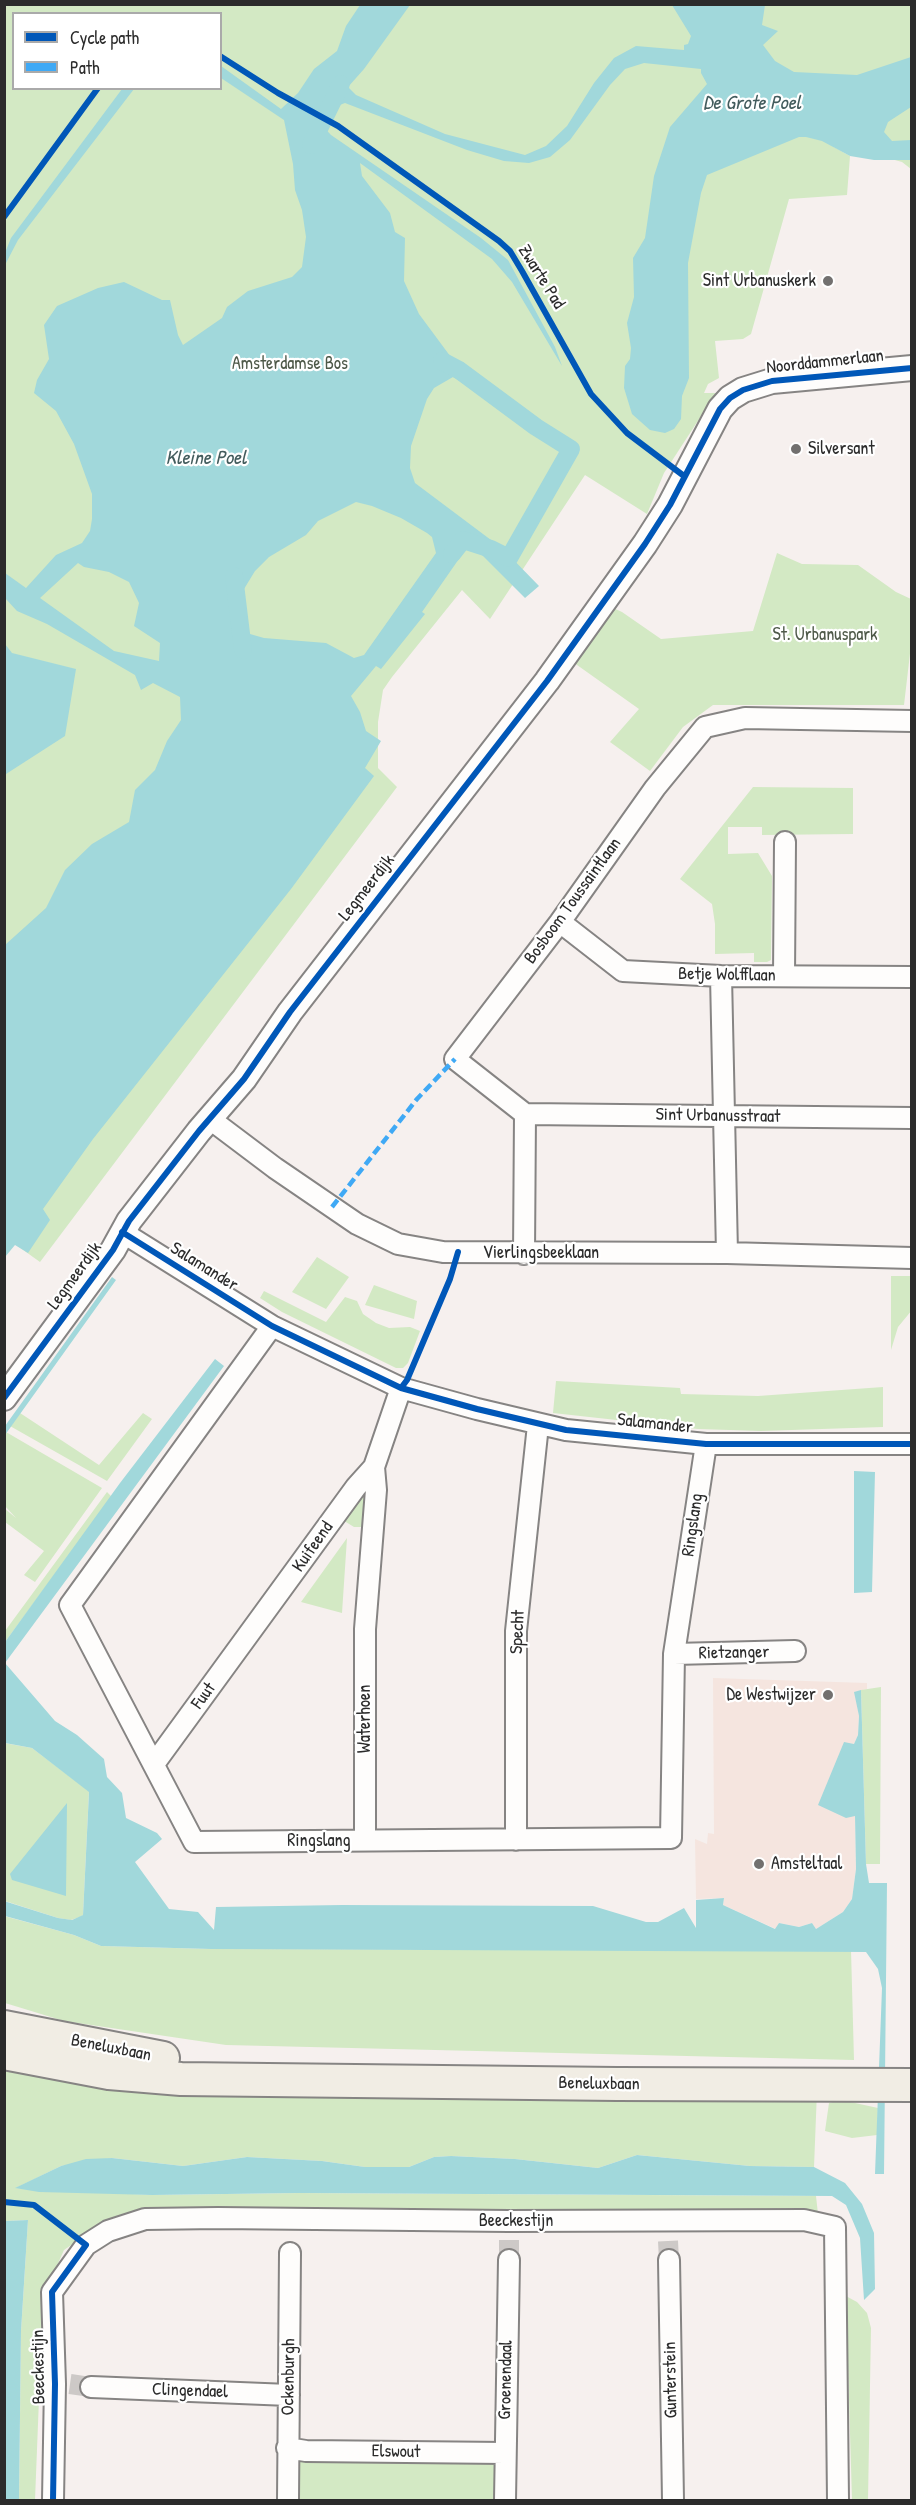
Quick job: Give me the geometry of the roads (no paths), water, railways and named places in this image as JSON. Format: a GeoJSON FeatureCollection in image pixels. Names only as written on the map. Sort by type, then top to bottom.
{"type":"FeatureCollection","features":[{"type":"Feature","properties":{"kind":"main road","name":"Beneluxbaan"},"geometry":{"type":"LineString","coordinates":[[4,2027],[135,2055],[259,2069],[287,2079]]}},
{"type":"Feature","properties":{"kind":"main road","name":"Beneluxbaan"},"geometry":{"type":"LineString","coordinates":[[4,2053],[109,2073],[180,2079],[912,2085]]}},
{"type":"Feature","properties":{"kind":"street","name":"Noorddammerlaan"},"geometry":{"type":"LineString","coordinates":[[743,390],[772,381],[912,368]]}},
{"type":"Feature","properties":{"kind":"street","name":"Legmeerdijk"},"geometry":{"type":"LineString","coordinates":[[4,1398],[113,1250],[122,1232],[250,1070],[296,1004],[541,690],[645,544],[670,505],[720,409],[730,398],[743,390]]}},
{"type":"Feature","properties":{"kind":"street","name":"Bosboom Toussaintlaan"},"geometry":{"type":"LineString","coordinates":[[525,1114],[455,1059],[560,921],[655,788],[705,727],[746,718],[912,721]]}},
{"type":"Feature","properties":{"kind":"street"},"geometry":{"type":"LineString","coordinates":[[784,976],[785,842]]}},
{"type":"Feature","properties":{"kind":"street","name":"Betje Wolfflaan"},"geometry":{"type":"LineString","coordinates":[[560,921],[623,971],[721,976],[912,977]]}},
{"type":"Feature","properties":{"kind":"street"},"geometry":{"type":"LineString","coordinates":[[721,976],[722,1117],[727,1253]]}},
{"type":"Feature","properties":{"kind":"street"},"geometry":{"type":"LineString","coordinates":[[524,1254],[525,1114]]}},
{"type":"Feature","properties":{"kind":"street","name":"Sint Urbanusstraat"},"geometry":{"type":"LineString","coordinates":[[525,1114],[912,1118]]}},
{"type":"Feature","properties":{"kind":"street","name":"Vierlingsbeeklaan"},"geometry":{"type":"LineString","coordinates":[[210,1119],[275,1168],[357,1224],[398,1244],[443,1252],[727,1253],[912,1258]]}},
{"type":"Feature","properties":{"kind":"street","name":"Salamander"},"geometry":{"type":"LineString","coordinates":[[122,1232],[272,1326],[401,1388],[538,1425],[566,1430],[706,1444],[912,1444]]}},
{"type":"Feature","properties":{"kind":"street","name":"Ringslang"},"geometry":{"type":"LineString","coordinates":[[272,1326],[70,1605],[194,1842],[671,1838],[674,1654],[706,1444]]}},
{"type":"Feature","properties":{"kind":"street","name":"Kuifeend"},"geometry":{"type":"LineString","coordinates":[[254,1628],[356,1487],[374,1467],[401,1388]]}},
{"type":"Feature","properties":{"kind":"street","name":"Specht"},"geometry":{"type":"LineString","coordinates":[[516,1840],[516,1631],[538,1425]]}},
{"type":"Feature","properties":{"kind":"street","name":"Kuifeend"},"geometry":{"type":"LineString","coordinates":[[368,1598],[376,1490],[374,1467]]}},
{"type":"Feature","properties":{"kind":"street","name":"Waterhoen"},"geometry":{"type":"LineString","coordinates":[[365,1840],[365,1629],[368,1598]]}},
{"type":"Feature","properties":{"kind":"street","name":"Fuut"},"geometry":{"type":"LineString","coordinates":[[154,1764],[254,1628]]}},
{"type":"Feature","properties":{"kind":"street","name":"Rietzanger"},"geometry":{"type":"LineString","coordinates":[[674,1654],[795,1651]]}},
{"type":"Feature","properties":{"kind":"street","name":"Beeckestijn"},"geometry":{"type":"LineString","coordinates":[[53,2500],[62,2384],[52,2292],[86,2244],[108,2231],[145,2219],[291,2219],[509,2228],[669,2241],[804,2220],[835,2227],[838,2500]]}},
{"type":"Feature","properties":{"kind":"street","name":"Ockenburgh"},"geometry":{"type":"LineString","coordinates":[[288,2500],[291,2219]]}},
{"type":"Feature","properties":{"kind":"street","name":"Gunterstein"},"geometry":{"type":"LineString","coordinates":[[669,2241],[673,2500]]}},
{"type":"Feature","properties":{"kind":"street","name":"Groenendaal"},"geometry":{"type":"LineString","coordinates":[[505,2500],[508,2260]]}},
{"type":"Feature","properties":{"kind":"street","name":"Clingendael"},"geometry":{"type":"LineString","coordinates":[[91,2387],[289,2395]]}},
{"type":"Feature","properties":{"kind":"street","name":"Elswout"},"geometry":{"type":"LineString","coordinates":[[287,2448],[306,2451],[505,2453]]}},
{"type":"Feature","properties":{"kind":"water","name":"Kleine Poel"},"geometry":{"type":"Polygon","coordinates":[[[360,5],[410,5],[364,69],[348,87],[356,95],[445,134],[525,155],[546,146],[567,126],[594,83],[614,58],[636,46],[684,50],[684,45],[688,44],[691,36],[672,5],[765,5],[762,25],[778,31],[763,45],[775,61],[794,72],[857,75],[911,57],[911,107],[888,122],[884,132],[892,141],[911,140],[911,160],[874,160],[850,156],[822,141],[799,137],[707,175],[701,193],[688,263],[689,378],[682,396],[681,419],[674,429],[665,433],[650,430],[632,414],[624,388],[625,366],[630,359],[631,348],[627,323],[634,297],[633,258],[645,238],[654,176],[670,127],[707,84],[701,69],[644,63],[625,69],[610,85],[570,140],[550,157],[529,163],[504,161],[467,150],[345,103],[324,111],[318,121],[331,135],[481,238],[508,260],[555,347],[562,366],[512,282],[492,259],[360,163],[362,176],[390,213],[395,232],[405,238],[404,281],[419,314],[476,391],[453,377],[434,388],[427,399],[411,446],[410,468],[415,483],[503,549],[539,586],[525,598],[470,543],[422,612],[425,614],[381,669],[376,666],[351,696],[360,712],[366,731],[381,741],[365,768],[374,776],[291,889],[93,1139],[43,1209],[50,1220],[28,1253],[15,1245],[5,1257],[5,945],[46,908],[65,870],[92,844],[129,822],[135,790],[155,770],[167,741],[181,720],[180,697],[153,683],[141,690],[135,675],[47,624],[17,611],[5,598],[5,573],[26,588],[56,555],[82,543],[90,531],[92,519],[92,494],[74,444],[56,411],[34,393],[37,380],[49,359],[44,325],[57,306],[98,288],[124,282],[162,300],[170,300],[178,335],[183,345],[222,318],[227,307],[248,291],[292,277],[302,267],[306,237],[302,210],[295,190],[293,164],[284,120],[222,79],[222,67],[281,109],[298,93],[314,69],[337,51],[346,26],[360,5]],[[356,502],[318,521],[306,535],[269,557],[255,571],[233,607],[233,616],[239,625],[250,634],[264,638],[326,643],[354,658],[364,655],[436,553],[432,537],[427,533],[401,518],[356,502]],[[78,563],[40,598],[114,651],[159,661],[160,643],[134,626],[139,603],[129,582],[109,572],[84,567],[78,563]]]}},
{"type":"Feature","properties":{"kind":"water"},"geometry":{"type":"Polygon","coordinates":[[[121,90],[133,90],[18,240],[5,265],[5,253],[11,238],[121,90]]]}},
{"type":"Feature","properties":{"kind":"water"},"geometry":{"type":"Polygon","coordinates":[[[5,644],[12,653],[76,669],[65,736],[6,774],[5,782],[5,644]]]}},
{"type":"Feature","properties":{"kind":"water"},"geometry":{"type":"Polygon","coordinates":[[[112,1277],[116,1280],[5,1435],[5,1426],[112,1277]]]}},
{"type":"Feature","properties":{"kind":"water"},"geometry":{"type":"Polygon","coordinates":[[[215,1359],[224,1366],[5,1663],[5,1642],[120,1483],[215,1359]]]}},
{"type":"Feature","properties":{"kind":"water"},"geometry":{"type":"Polygon","coordinates":[[[854,1471],[875,1472],[872,1592],[854,1593],[854,1471]]]}},
{"type":"Feature","properties":{"kind":"water"},"geometry":{"type":"Polygon","coordinates":[[[5,1663],[55,1721],[77,1735],[104,1759],[107,1777],[122,1793],[126,1818],[157,1833],[162,1839],[135,1862],[169,1909],[198,1912],[214,1930],[216,1907],[342,1905],[593,1906],[646,1922],[658,1922],[684,1908],[696,1928],[696,1900],[724,1898],[723,1905],[775,1929],[779,1923],[799,1927],[812,1923],[816,1929],[843,1912],[852,1899],[856,1869],[855,1816],[846,1818],[818,1805],[844,1742],[854,1744],[858,1735],[859,1716],[854,1692],[861,1690],[866,1864],[869,1883],[887,1883],[884,2174],[875,2174],[882,1988],[878,1969],[866,1952],[211,1949],[101,1946],[74,1935],[5,1916],[4,1901],[58,1918],[72,1920],[83,1915],[89,1792],[32,1748],[5,1743],[5,1663]]]}},
{"type":"Feature","properties":{"kind":"water"},"geometry":{"type":"Polygon","coordinates":[[[67,1803],[66,1896],[12,1880],[10,1874],[67,1803]]]}},
{"type":"Feature","properties":{"kind":"water"},"geometry":{"type":"Polygon","coordinates":[[[637,2155],[750,2166],[814,2167],[845,2183],[862,2204],[874,2233],[875,2289],[864,2300],[860,2238],[846,2205],[832,2196],[299,2193],[152,2195],[39,2192],[15,2188],[61,2166],[86,2159],[112,2158],[183,2166],[247,2157],[322,2161],[365,2167],[409,2167],[434,2157],[451,2156],[515,2159],[598,2168],[637,2155]]]}},
{"type":"Feature","properties":{"kind":"water"},"geometry":{"type":"Polygon","coordinates":[[[28,2220],[21,2331],[19,2500],[5,2500],[5,2221],[28,2220]]]}},
{"type":"Feature","properties":{"kind":"waterway"},"geometry":{"type":"LineString","coordinates":[[311,145],[341,84]]}},
{"type":"Feature","properties":{"kind":"waterway"},"geometry":{"type":"LineString","coordinates":[[442,361],[459,370],[536,427],[571,449],[509,558],[491,549],[463,540],[452,554]]}},
{"type":"Feature","properties":{"kind":"waterway"},"geometry":{"type":"LineString","coordinates":[[234,576],[243,650]]}},
{"type":"Feature","properties":{"kind":"tunnel"},"geometry":{"type":"LineString","coordinates":[[509,2236],[509,2260]]}},
{"type":"Feature","properties":{"kind":"tunnel"},"geometry":{"type":"LineString","coordinates":[[668,2241],[669,2260]]}},
{"type":"Feature","properties":{"kind":"tunnel"},"geometry":{"type":"LineString","coordinates":[[70,2384],[91,2387]]}},
{"type":"Feature","properties":{"kind":"place","name":"Sint Urbanuskerk"},"geometry":{"type":"Point","coordinates":[828,281]}},
{"type":"Feature","properties":{"kind":"place","name":"Silversant"},"geometry":{"type":"Point","coordinates":[796,449]}},
{"type":"Feature","properties":{"kind":"place","name":"De Westwijzer"},"geometry":{"type":"Point","coordinates":[828,1695]}},
{"type":"Feature","properties":{"kind":"place","name":"Amsteltaal"},"geometry":{"type":"Point","coordinates":[759,1864]}},
{"type":"Feature","properties":{"kind":"water label","name":"De Grote Poel"},"geometry":{"type":"Point","coordinates":[752,104]}},
{"type":"Feature","properties":{"kind":"park label","name":"Amsterdamse Bos"},"geometry":{"type":"Point","coordinates":[290,364]}},
{"type":"Feature","properties":{"kind":"park label","name":"St. Urbanuspark"},"geometry":{"type":"Point","coordinates":[825,635]}}]}
